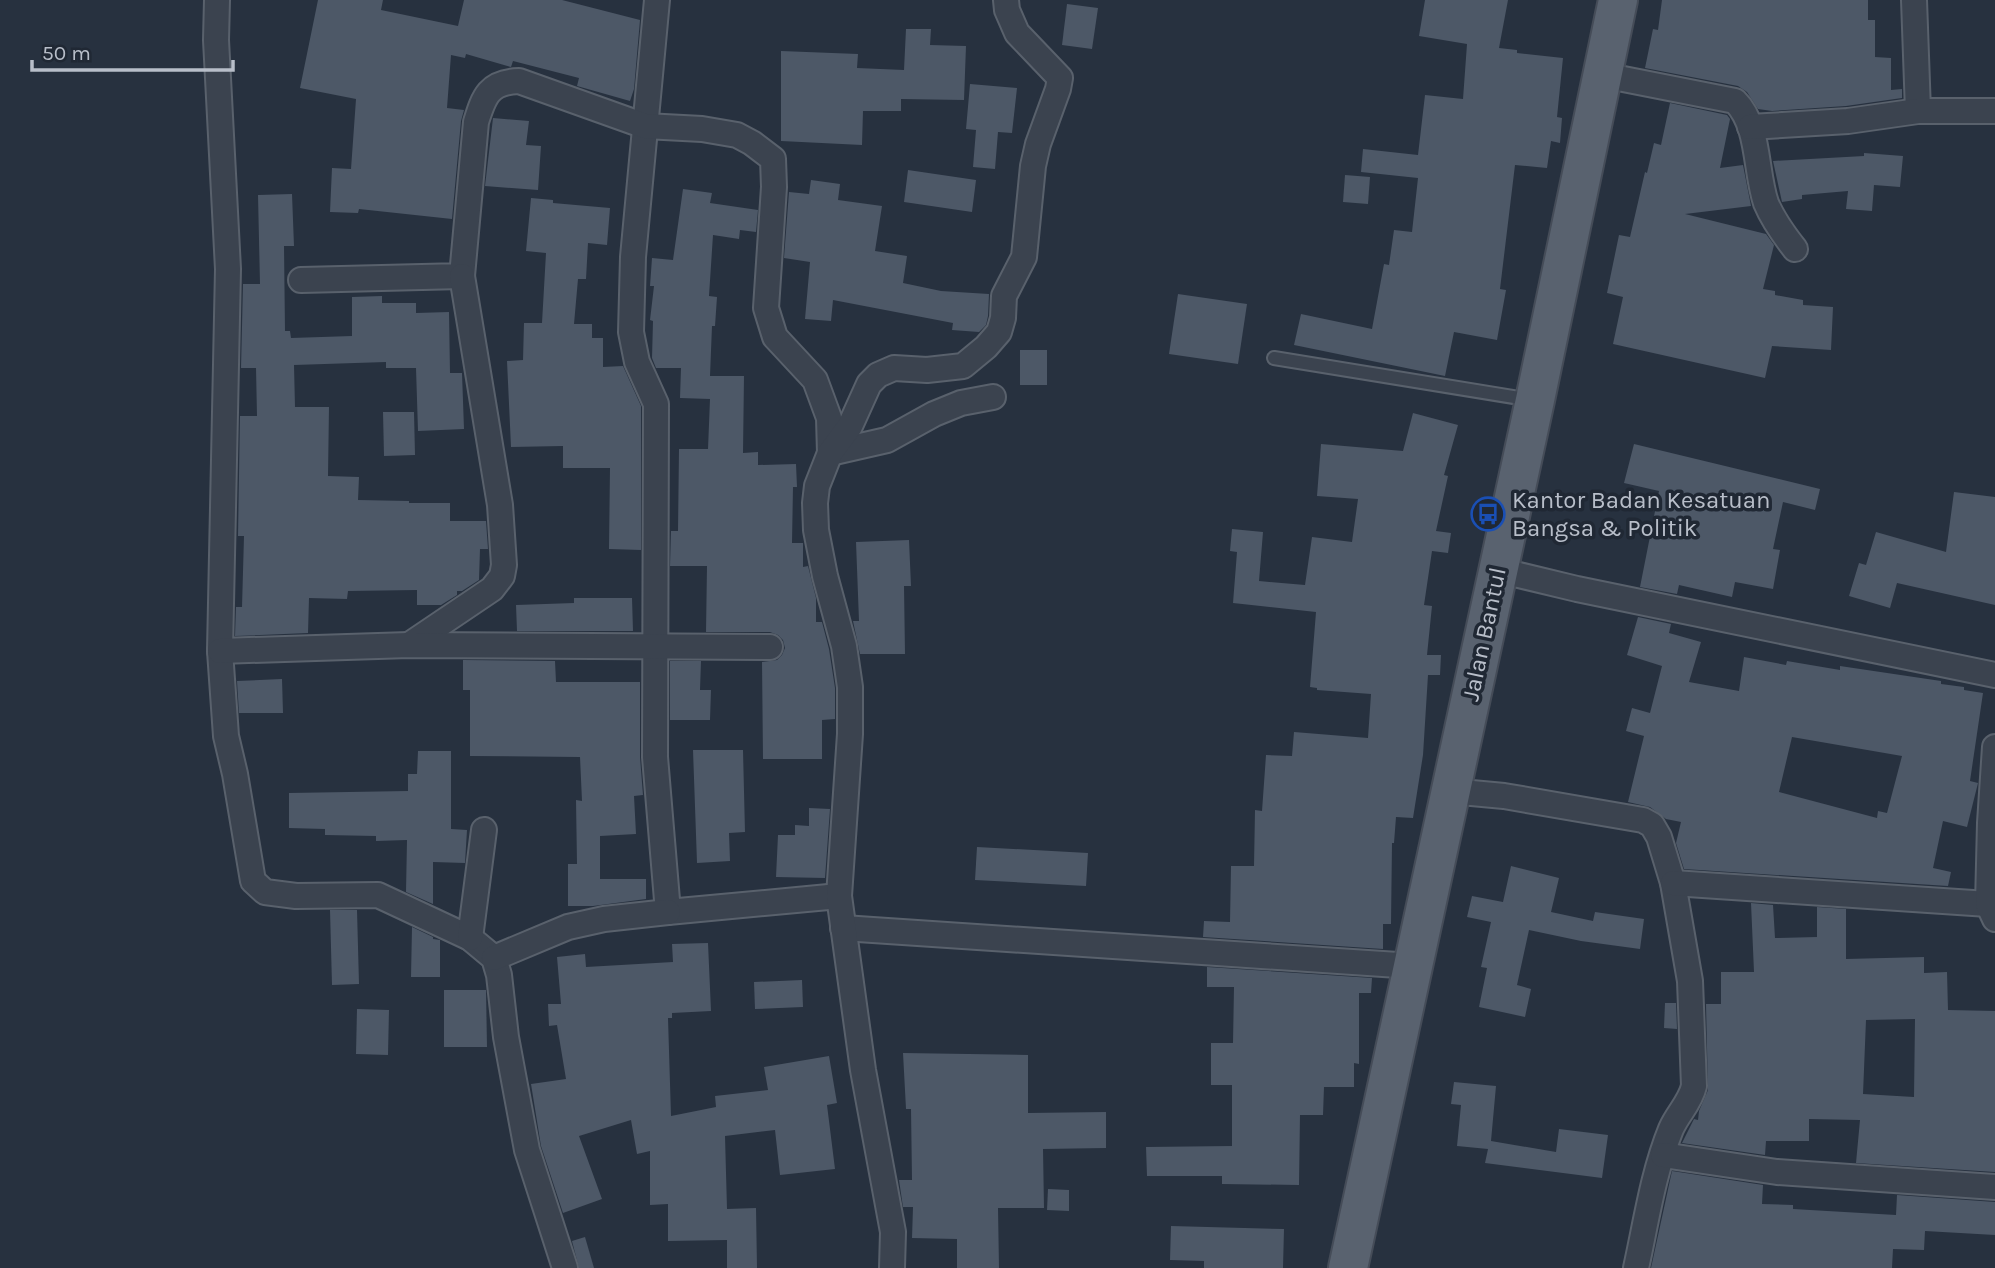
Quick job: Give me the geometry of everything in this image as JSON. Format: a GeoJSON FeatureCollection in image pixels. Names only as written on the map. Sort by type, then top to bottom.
{"type":"FeatureCollection","features":[{"type":"Feature","properties":{"kind":"main road","name":"Jalan Bantul"},"geometry":{"type":"LineString","coordinates":[[1348,1268],[1450,791],[1512,573],[1535,400],[1618,0]]}},
{"type":"Feature","properties":{"kind":"street"},"geometry":{"type":"LineString","coordinates":[[217,0],[216,40],[228,270],[220,650],[226,736],[253,881],[265,892],[296,896],[378,895],[470,938],[494,958],[499,975],[516,1099],[527,1150],[565,1268]]}},
{"type":"Feature","properties":{"kind":"street"},"geometry":{"type":"LineString","coordinates":[[657,0],[633,257],[631,332],[637,362],[656,404],[655,757],[668,912]]}},
{"type":"Feature","properties":{"kind":"street"},"geometry":{"type":"LineString","coordinates":[[891,1268],[893,1232],[863,1070],[839,895],[850,734],[850,687],[844,646],[816,530],[815,503],[822,470],[830,453],[850,426],[869,384],[878,375],[894,368],[928,370],[963,366],[986,347],[1002,327],[1004,296],[1021,267],[1027,243],[1031,186],[1038,144],[1060,78],[1017,33],[1007,10],[1006,0]]}},
{"type":"Feature","properties":{"kind":"street"},"geometry":{"type":"LineString","coordinates":[[1914,0],[1918,111]]}},
{"type":"Feature","properties":{"kind":"street"},"geometry":{"type":"LineString","coordinates":[[1603,75],[1735,101],[1744,110],[1750,127],[1767,204],[1774,220],[1795,249]]}},
{"type":"Feature","properties":{"kind":"street"},"geometry":{"type":"LineString","coordinates":[[409,645],[498,584],[504,565],[500,505],[462,276],[474,135],[479,111],[491,89],[500,83],[519,82],[645,126],[702,129],[737,135],[773,159],[774,187],[766,308],[775,337],[815,380],[829,418],[830,453]]}},
{"type":"Feature","properties":{"kind":"street"},"geometry":{"type":"LineString","coordinates":[[1750,127],[1848,121],[1918,111],[1995,111]]}},
{"type":"Feature","properties":{"kind":"street"},"geometry":{"type":"LineString","coordinates":[[301,280],[462,276]]}},
{"type":"Feature","properties":{"kind":"street"},"geometry":{"type":"LineString","coordinates":[[830,453],[887,440],[952,407],[993,397]]}},
{"type":"Feature","properties":{"kind":"street"},"geometry":{"type":"LineString","coordinates":[[1512,573],[1577,589],[1995,675]]}},
{"type":"Feature","properties":{"kind":"street"},"geometry":{"type":"LineString","coordinates":[[220,650],[409,645],[770,647]]}},
{"type":"Feature","properties":{"kind":"street"},"geometry":{"type":"LineString","coordinates":[[1673,883],[1992,912],[1995,747]]}},
{"type":"Feature","properties":{"kind":"street"},"geometry":{"type":"LineString","coordinates":[[1450,791],[1540,801],[1643,820],[1653,825],[1659,837],[1673,883],[1690,981],[1694,1086],[1690,1100],[1671,1128],[1636,1268]]}},
{"type":"Feature","properties":{"kind":"street"},"geometry":{"type":"LineString","coordinates":[[470,938],[484,830]]}},
{"type":"Feature","properties":{"kind":"street"},"geometry":{"type":"LineString","coordinates":[[494,958],[576,924],[839,895]]}},
{"type":"Feature","properties":{"kind":"street"},"geometry":{"type":"LineString","coordinates":[[843,928],[1413,966]]}},
{"type":"Feature","properties":{"kind":"street"},"geometry":{"type":"LineString","coordinates":[[1663,1155],[1777,1172],[1995,1187]]}},
{"type":"Feature","properties":{"kind":"lane"},"geometry":{"type":"LineString","coordinates":[[1274,358],[1535,400]]}},
{"type":"Feature","properties":{"kind":"building"},"geometry":{"type":"Polygon","coordinates":[[[318,0],[383,0],[381,10],[458,26],[464,0],[562,0],[640,20],[634,89],[630,101],[577,86],[579,78],[513,61],[511,67],[466,54],[465,58],[451,55],[447,108],[464,110],[452,219],[359,209],[358,213],[330,212],[332,168],[351,169],[356,99],[300,88],[318,0]]]}},
{"type":"Feature","properties":{"kind":"building"},"geometry":{"type":"Polygon","coordinates":[[[1425,0],[1508,0],[1499,48],[1517,50],[1517,53],[1563,58],[1557,117],[1562,118],[1560,143],[1551,141],[1547,168],[1515,165],[1500,289],[1506,290],[1497,340],[1454,332],[1445,376],[1294,345],[1301,314],[1372,329],[1384,264],[1389,265],[1394,230],[1412,232],[1418,178],[1361,172],[1363,149],[1418,155],[1425,95],[1463,99],[1467,44],[1419,36],[1425,0]]]}},
{"type":"Feature","properties":{"kind":"building"},"geometry":{"type":"Polygon","coordinates":[[[1662,0],[1868,0],[1868,20],[1875,20],[1875,57],[1891,58],[1891,90],[1902,89],[1902,98],[1846,106],[1772,111],[1758,109],[1747,92],[1738,86],[1645,68],[1653,29],[1658,30],[1662,0]]]}},
{"type":"Feature","properties":{"kind":"building"},"geometry":{"type":"Polygon","coordinates":[[[1067,4],[1098,8],[1092,49],[1062,45],[1067,4]]]}},
{"type":"Feature","properties":{"kind":"building"},"geometry":{"type":"Polygon","coordinates":[[[906,29],[931,29],[930,45],[966,46],[964,100],[901,99],[901,111],[863,111],[862,145],[781,141],[781,51],[858,54],[857,68],[904,70],[906,29]]]}},
{"type":"Feature","properties":{"kind":"building"},"geometry":{"type":"Polygon","coordinates":[[[970,84],[1017,88],[1012,133],[998,132],[995,169],[973,167],[976,130],[966,129],[970,84]]]}},
{"type":"Feature","properties":{"kind":"building"},"geometry":{"type":"Polygon","coordinates":[[[1670,103],[1727,115],[1730,119],[1720,168],[1743,165],[1751,206],[1685,214],[1766,234],[1774,245],[1763,289],[1775,291],[1775,295],[1803,300],[1803,305],[1833,307],[1831,350],[1772,346],[1765,378],[1613,344],[1623,297],[1607,293],[1619,235],[1630,237],[1645,172],[1647,173],[1654,143],[1661,145],[1670,103]]]}},
{"type":"Feature","properties":{"kind":"building"},"geometry":{"type":"Polygon","coordinates":[[[493,118],[529,121],[526,145],[541,146],[538,190],[485,186],[493,118]]]}},
{"type":"Feature","properties":{"kind":"building"},"geometry":{"type":"Polygon","coordinates":[[[1864,153],[1903,156],[1900,187],[1874,185],[1872,211],[1846,209],[1848,191],[1802,195],[1802,199],[1782,202],[1773,161],[1864,156],[1864,153]]]}},
{"type":"Feature","properties":{"kind":"building"},"geometry":{"type":"Polygon","coordinates":[[[908,170],[976,180],[972,212],[904,202],[908,170]]]}},
{"type":"Feature","properties":{"kind":"building"},"geometry":{"type":"Polygon","coordinates":[[[1345,175],[1370,177],[1368,204],[1343,202],[1345,175]]]}},
{"type":"Feature","properties":{"kind":"building"},"geometry":{"type":"Polygon","coordinates":[[[811,180],[840,184],[838,200],[882,206],[875,251],[907,256],[903,283],[941,291],[989,294],[986,325],[979,332],[952,330],[953,323],[833,300],[831,321],[805,319],[810,262],[784,258],[789,192],[809,194],[811,180]]]}},
{"type":"Feature","properties":{"kind":"building"},"geometry":{"type":"Polygon","coordinates":[[[683,189],[712,193],[710,203],[758,210],[756,232],[740,230],[739,239],[713,235],[709,296],[717,297],[715,326],[712,326],[710,376],[744,376],[743,453],[758,452],[758,465],[796,464],[797,487],[793,487],[792,543],[803,543],[803,567],[808,566],[816,598],[816,622],[822,622],[835,688],[835,719],[822,720],[822,759],[763,759],[762,662],[777,660],[782,655],[785,648],[783,640],[770,632],[706,632],[707,566],[670,566],[671,531],[678,531],[679,449],[708,449],[710,399],[680,398],[681,368],[656,368],[652,358],[652,258],[673,260],[683,189]]]}},
{"type":"Feature","properties":{"kind":"building"},"geometry":{"type":"Polygon","coordinates":[[[292,194],[294,246],[284,246],[285,331],[290,331],[291,338],[352,336],[352,297],[382,296],[382,303],[416,303],[416,313],[449,312],[450,373],[462,373],[464,429],[418,431],[416,368],[386,368],[386,362],[294,365],[295,407],[329,407],[328,476],[359,477],[358,500],[450,503],[450,521],[486,521],[488,549],[480,549],[479,580],[462,591],[457,591],[457,595],[441,605],[417,605],[417,590],[348,591],[347,599],[309,598],[308,633],[235,636],[236,607],[242,607],[244,536],[238,536],[240,416],[257,416],[256,368],[241,368],[243,284],[260,284],[258,195],[292,194]]]}},
{"type":"Feature","properties":{"kind":"building"},"geometry":{"type":"Polygon","coordinates":[[[531,198],[553,200],[553,203],[610,208],[607,245],[588,243],[586,279],[578,279],[574,324],[592,324],[592,338],[603,338],[603,367],[623,366],[641,406],[641,550],[609,549],[610,468],[563,468],[563,446],[511,447],[507,361],[523,360],[524,323],[542,323],[546,253],[526,251],[531,198]]]}},
{"type":"Feature","properties":{"kind":"building"},"geometry":{"type":"Polygon","coordinates":[[[1178,294],[1247,304],[1238,364],[1169,354],[1178,294]]]}},
{"type":"Feature","properties":{"kind":"building"},"geometry":{"type":"Polygon","coordinates":[[[1020,350],[1047,350],[1047,385],[1020,385],[1020,350]]]}},
{"type":"Feature","properties":{"kind":"building"},"geometry":{"type":"Polygon","coordinates":[[[383,412],[414,412],[415,455],[384,456],[383,412]]]}},
{"type":"Feature","properties":{"kind":"building"},"geometry":{"type":"Polygon","coordinates":[[[1413,413],[1458,425],[1444,475],[1448,476],[1436,531],[1451,533],[1448,553],[1432,551],[1424,605],[1432,606],[1427,655],[1441,655],[1440,675],[1428,675],[1423,755],[1413,818],[1396,817],[1392,843],[1391,924],[1383,924],[1383,949],[1203,937],[1204,921],[1230,922],[1231,866],[1254,866],[1255,810],[1262,811],[1266,755],[1292,756],[1294,732],[1368,738],[1371,694],[1317,690],[1310,687],[1316,612],[1233,603],[1237,552],[1230,551],[1232,529],[1263,532],[1259,581],[1305,585],[1312,537],[1352,542],[1358,499],[1317,496],[1321,444],[1403,451],[1413,413]]]}},
{"type":"Feature","properties":{"kind":"building"},"geometry":{"type":"Polygon","coordinates":[[[1634,444],[1820,489],[1815,510],[1783,502],[1773,549],[1780,550],[1773,589],[1735,582],[1732,597],[1679,585],[1677,594],[1640,587],[1659,491],[1624,483],[1634,444]]]}},
{"type":"Feature","properties":{"kind":"building"},"geometry":{"type":"Polygon","coordinates":[[[1954,492],[1995,497],[1995,605],[1897,583],[1890,608],[1849,596],[1859,563],[1866,565],[1876,532],[1946,552],[1954,492]]]}},
{"type":"Feature","properties":{"kind":"building"},"geometry":{"type":"Polygon","coordinates":[[[909,540],[911,586],[904,586],[905,654],[860,654],[853,621],[859,621],[856,542],[909,540]]]}},
{"type":"Feature","properties":{"kind":"building"},"geometry":{"type":"Polygon","coordinates":[[[574,598],[632,598],[633,631],[517,631],[516,605],[574,603],[574,598]]]}},
{"type":"Feature","properties":{"kind":"building"},"geometry":{"type":"Polygon","coordinates":[[[1638,617],[1671,624],[1669,633],[1701,642],[1689,682],[1739,691],[1744,657],[1786,665],[1787,661],[1840,670],[1840,666],[1941,681],[1941,684],[1983,693],[1970,781],[1978,783],[1967,827],[1943,821],[1933,868],[1951,872],[1948,886],[1684,869],[1676,843],[1681,822],[1666,819],[1650,807],[1628,802],[1644,736],[1626,731],[1632,708],[1650,713],[1662,666],[1627,655],[1638,617]],[[1792,737],[1779,792],[1877,818],[1878,811],[1887,813],[1902,756],[1792,737]]]}},
{"type":"Feature","properties":{"kind":"building"},"geometry":{"type":"Polygon","coordinates":[[[463,660],[555,661],[556,682],[640,682],[643,795],[634,796],[636,834],[600,836],[600,879],[646,879],[646,899],[593,906],[568,906],[568,864],[577,864],[576,800],[582,801],[580,757],[470,756],[470,690],[463,690],[463,660]]]}},
{"type":"Feature","properties":{"kind":"building"},"geometry":{"type":"Polygon","coordinates":[[[670,661],[701,661],[700,690],[711,690],[710,720],[670,720],[670,661]]]}},
{"type":"Feature","properties":{"kind":"building"},"geometry":{"type":"Polygon","coordinates":[[[282,679],[283,713],[239,713],[237,681],[282,679]]]}},
{"type":"Feature","properties":{"kind":"building"},"geometry":{"type":"Polygon","coordinates":[[[693,750],[743,750],[745,832],[729,833],[730,861],[697,863],[693,750]]]}},
{"type":"Feature","properties":{"kind":"building"},"geometry":{"type":"Polygon","coordinates":[[[418,751],[451,751],[451,829],[467,830],[465,863],[433,862],[433,904],[406,892],[407,840],[376,841],[376,836],[325,835],[325,829],[289,828],[289,793],[408,791],[408,774],[417,774],[418,751]]]}},
{"type":"Feature","properties":{"kind":"building"},"geometry":{"type":"Polygon","coordinates":[[[809,808],[830,809],[825,878],[776,877],[778,835],[795,835],[795,825],[809,826],[809,808]]]}},
{"type":"Feature","properties":{"kind":"building"},"geometry":{"type":"Polygon","coordinates":[[[977,847],[1088,853],[1086,886],[975,880],[977,847]]]}},
{"type":"Feature","properties":{"kind":"building"},"geometry":{"type":"Polygon","coordinates":[[[1511,866],[1559,878],[1551,912],[1593,921],[1595,912],[1644,919],[1640,949],[1529,930],[1517,985],[1531,989],[1525,1017],[1479,1007],[1487,968],[1481,967],[1491,922],[1467,917],[1472,896],[1503,902],[1511,866]]]}},
{"type":"Feature","properties":{"kind":"building"},"geometry":{"type":"Polygon","coordinates":[[[1751,903],[1773,905],[1775,938],[1817,937],[1817,907],[1846,909],[1846,959],[1924,957],[1924,973],[1947,972],[1948,1010],[1995,1011],[1995,1172],[1856,1163],[1860,1120],[1809,1119],[1809,1141],[1766,1141],[1765,1155],[1682,1143],[1694,1119],[1698,1120],[1708,1090],[1706,1004],[1721,1004],[1721,972],[1754,972],[1751,903]],[[1915,1019],[1866,1020],[1863,1094],[1914,1097],[1915,1019]]]}},
{"type":"Feature","properties":{"kind":"building"},"geometry":{"type":"Polygon","coordinates":[[[330,910],[357,910],[359,984],[332,985],[330,910]]]}},
{"type":"Feature","properties":{"kind":"building"},"geometry":{"type":"Polygon","coordinates":[[[412,927],[440,940],[440,977],[411,977],[412,927]]]}},
{"type":"Feature","properties":{"kind":"building"},"geometry":{"type":"Polygon","coordinates":[[[708,943],[711,1011],[672,1013],[672,1018],[668,1018],[671,1116],[716,1107],[715,1096],[768,1090],[764,1067],[829,1056],[837,1103],[827,1105],[835,1169],[780,1175],[775,1130],[725,1136],[727,1209],[756,1208],[757,1268],[727,1268],[727,1240],[668,1241],[668,1204],[650,1205],[650,1151],[637,1154],[631,1120],[579,1136],[602,1199],[563,1213],[541,1146],[531,1084],[566,1079],[557,1025],[549,1026],[548,1004],[561,1004],[557,957],[585,954],[586,967],[673,962],[672,944],[708,943]]]}},
{"type":"Feature","properties":{"kind":"building"},"geometry":{"type":"Polygon","coordinates":[[[1207,967],[1372,978],[1371,993],[1359,993],[1359,1064],[1354,1063],[1354,1087],[1324,1087],[1323,1115],[1300,1115],[1299,1185],[1222,1184],[1222,1176],[1147,1176],[1146,1147],[1232,1146],[1232,1085],[1211,1085],[1211,1043],[1233,1043],[1234,987],[1207,987],[1207,967]]]}},
{"type":"Feature","properties":{"kind":"building"},"geometry":{"type":"Polygon","coordinates":[[[802,980],[803,1007],[755,1009],[754,982],[802,980]]]}},
{"type":"Feature","properties":{"kind":"building"},"geometry":{"type":"Polygon","coordinates":[[[444,990],[486,990],[487,1047],[444,1047],[444,990]]]}},
{"type":"Feature","properties":{"kind":"building"},"geometry":{"type":"Polygon","coordinates":[[[1665,1003],[1676,1003],[1677,1029],[1664,1028],[1665,1003]]]}},
{"type":"Feature","properties":{"kind":"building"},"geometry":{"type":"Polygon","coordinates":[[[357,1009],[389,1010],[388,1055],[356,1054],[357,1009]]]}},
{"type":"Feature","properties":{"kind":"building"},"geometry":{"type":"Polygon","coordinates":[[[903,1053],[1028,1055],[1028,1113],[1106,1112],[1106,1148],[1043,1149],[1044,1208],[998,1208],[999,1268],[957,1268],[957,1239],[912,1238],[913,1207],[903,1207],[899,1180],[912,1180],[911,1109],[906,1109],[903,1053]]]}},
{"type":"Feature","properties":{"kind":"building"},"geometry":{"type":"Polygon","coordinates":[[[1454,1082],[1496,1086],[1491,1141],[1556,1152],[1559,1129],[1608,1135],[1602,1178],[1485,1163],[1488,1149],[1457,1146],[1461,1105],[1451,1104],[1454,1082]]]}},
{"type":"Feature","properties":{"kind":"building"},"geometry":{"type":"Polygon","coordinates":[[[1672,1171],[1763,1185],[1762,1204],[1793,1205],[1793,1209],[1896,1215],[1897,1195],[1995,1202],[1995,1235],[1925,1231],[1924,1250],[1893,1249],[1892,1268],[1651,1268],[1672,1171]]]}},
{"type":"Feature","properties":{"kind":"building"},"geometry":{"type":"Polygon","coordinates":[[[1048,1189],[1069,1190],[1069,1211],[1047,1210],[1048,1189]]]}},
{"type":"Feature","properties":{"kind":"building"},"geometry":{"type":"Polygon","coordinates":[[[1171,1226],[1284,1229],[1283,1268],[1204,1268],[1204,1261],[1170,1260],[1171,1226]]]}},
{"type":"Feature","properties":{"kind":"building"},"geometry":{"type":"Polygon","coordinates":[[[585,1237],[594,1268],[579,1268],[572,1241],[585,1237]]]}},
{"type":"Feature","properties":{"kind":"place","name":"Kantor Badan Kesatuan Bangsa & Politik"},"geometry":{"type":"Point","coordinates":[1488,514]}}]}
